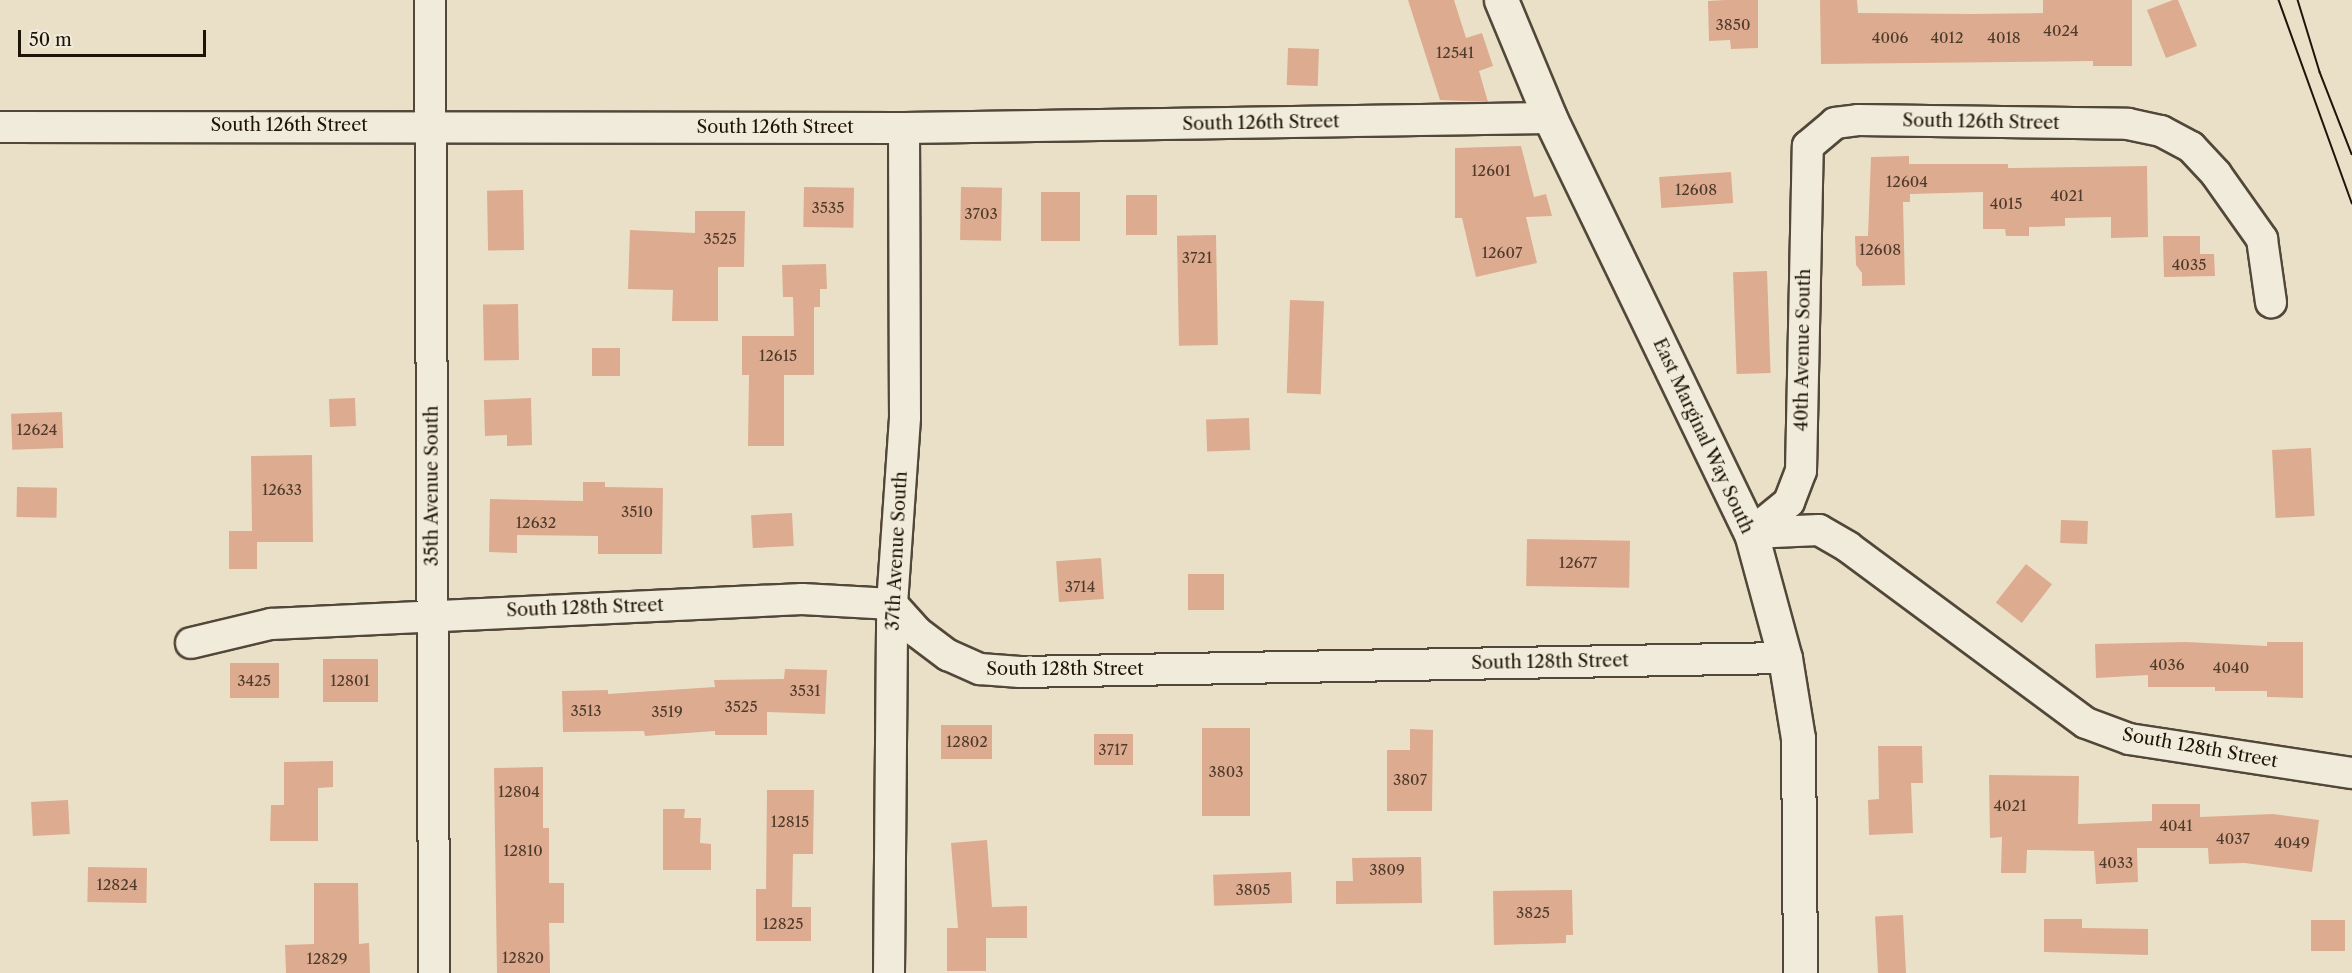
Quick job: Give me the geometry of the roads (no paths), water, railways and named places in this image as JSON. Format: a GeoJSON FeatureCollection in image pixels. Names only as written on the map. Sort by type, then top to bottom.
{"type":"FeatureCollection","features":[{"type":"Feature","properties":{"kind":"street","name":"35th Avenue South"},"geometry":{"type":"LineString","coordinates":[[430,0],[433,125],[434,973]]}},
{"type":"Feature","properties":{"kind":"street","name":"East Marginal Way South"},"geometry":{"type":"LineString","coordinates":[[1501,0],[1550,118],[1751,533],[1785,658],[1798,738],[1800,973]]}},
{"type":"Feature","properties":{"kind":"street","name":"South 126th Street"},"geometry":{"type":"LineString","coordinates":[[0,127],[433,125],[904,128],[1550,118]]}},
{"type":"Feature","properties":{"kind":"street","name":"South 126th Street"},"geometry":{"type":"LineString","coordinates":[[1808,146],[1835,123],[1858,120],[2128,124],[2162,132],[2191,147],[2216,174],[2262,240],[2271,302]]}},
{"type":"Feature","properties":{"kind":"street","name":"37th Avenue South"},"geometry":{"type":"LineString","coordinates":[[889,973],[892,604],[905,417],[904,128]]}},
{"type":"Feature","properties":{"kind":"street","name":"40th Avenue South"},"geometry":{"type":"LineString","coordinates":[[1751,533],[1789,502],[1801,471],[1808,146]]}},
{"type":"Feature","properties":{"kind":"street","name":"South 128th Street"},"geometry":{"type":"LineString","coordinates":[[1751,533],[1819,530],[1848,547],[2086,723],[2129,739],[2352,773]]}},
{"type":"Feature","properties":{"kind":"street","name":"South 128th Street"},"geometry":{"type":"LineString","coordinates":[[191,643],[271,624],[432,614],[802,599],[892,604],[916,632],[948,655],[980,669],[1000,671],[1785,658]]}},
{"type":"Feature","properties":{"kind":"tram line"},"geometry":{"type":"LineString","coordinates":[[2279,0],[2352,203]]}},
{"type":"Feature","properties":{"kind":"tram line"},"geometry":{"type":"LineString","coordinates":[[2298,0],[2320,72],[2352,154]]}}]}
